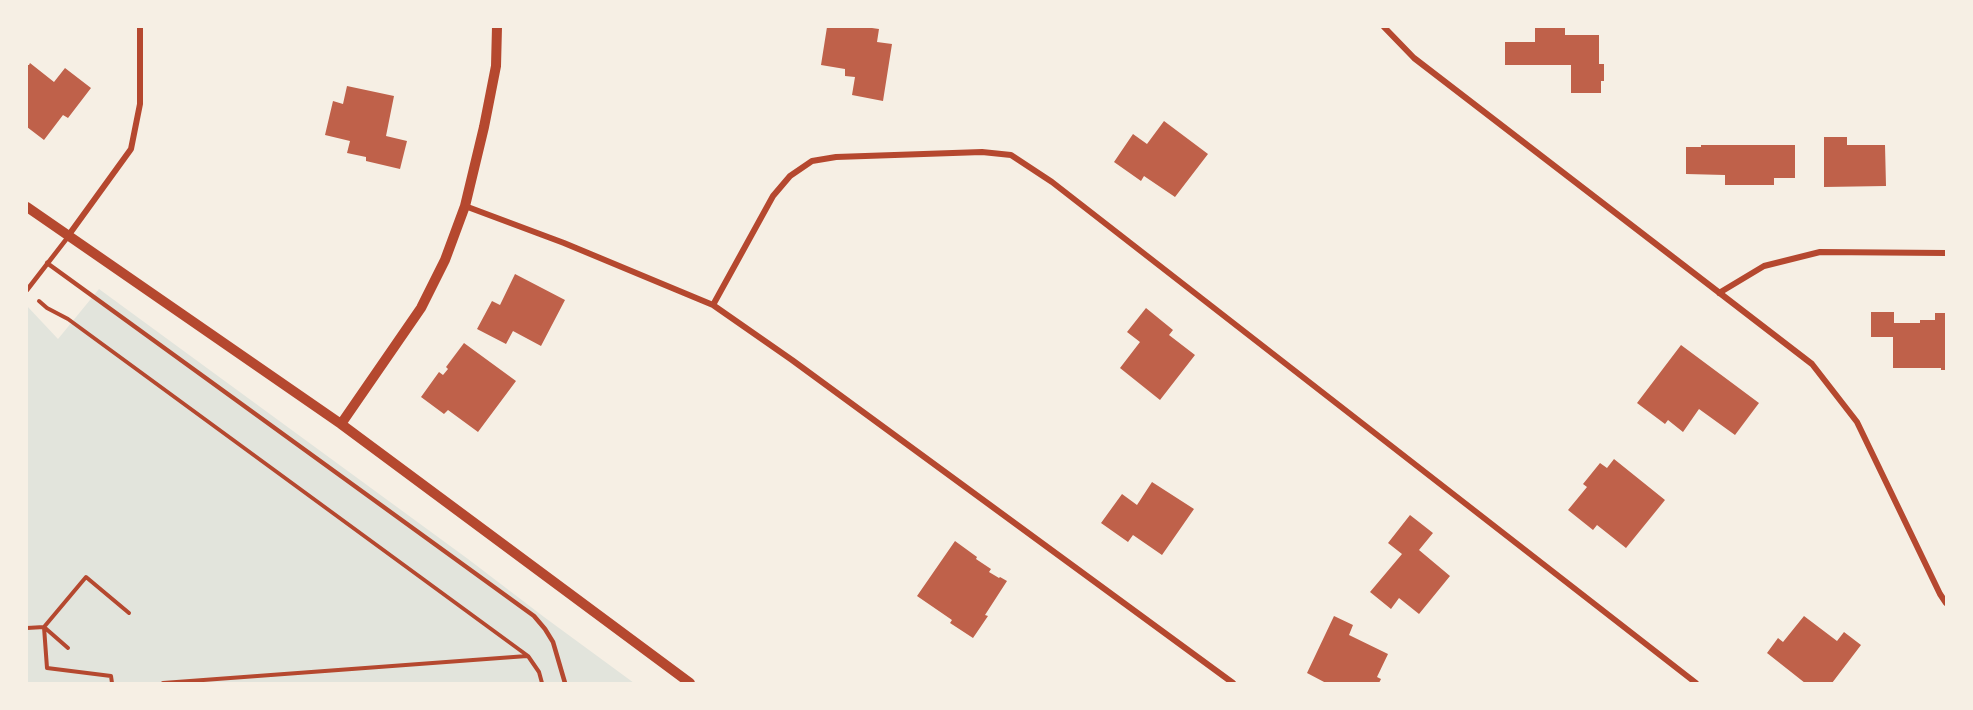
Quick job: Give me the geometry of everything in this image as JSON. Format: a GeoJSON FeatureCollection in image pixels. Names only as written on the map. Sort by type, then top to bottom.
{"type":"FeatureCollection","features":[{"type":"Feature","properties":{"kind":"street"},"geometry":{"type":"LineString","coordinates":[[68,237],[131,149],[140,104],[140,27]]}},
{"type":"Feature","properties":{"kind":"street"},"geometry":{"type":"LineString","coordinates":[[341,424],[421,308],[445,260],[465,206],[496,66],[497,27]]}},
{"type":"Feature","properties":{"kind":"street"},"geometry":{"type":"LineString","coordinates":[[1384,27],[1414,58],[1812,364],[1857,422],[1946,603]]}},
{"type":"Feature","properties":{"kind":"street"},"geometry":{"type":"LineString","coordinates":[[713,305],[773,196],[790,176],[812,161],[836,157],[982,152],[1011,155],[1052,182],[1696,683]]}},
{"type":"Feature","properties":{"kind":"street"},"geometry":{"type":"LineString","coordinates":[[465,206],[564,243],[713,305],[792,360],[1233,683]]}},
{"type":"Feature","properties":{"kind":"street"},"geometry":{"type":"LineString","coordinates":[[27,207],[341,424],[690,683]]}},
{"type":"Feature","properties":{"kind":"street"},"geometry":{"type":"LineString","coordinates":[[1719,293],[1764,266],[1820,252],[1946,253]]}},
{"type":"Feature","properties":{"kind":"lane"},"geometry":{"type":"LineString","coordinates":[[27,290],[68,237]]}},
{"type":"Feature","properties":{"kind":"lane"},"geometry":{"type":"LineString","coordinates":[[47,263],[534,616],[553,642],[565,683]]}},
{"type":"Feature","properties":{"kind":"path"},"geometry":{"type":"LineString","coordinates":[[47,308],[68,319],[528,656],[539,672],[542,683]]}},
{"type":"Feature","properties":{"kind":"path"},"geometry":{"type":"LineString","coordinates":[[112,683],[111,676],[47,668],[44,627],[86,577],[129,613]]}},
{"type":"Feature","properties":{"kind":"path"},"geometry":{"type":"LineString","coordinates":[[27,628],[44,627],[68,648]]}},
{"type":"Feature","properties":{"kind":"path"},"geometry":{"type":"LineString","coordinates":[[163,683],[528,656]]}},
{"type":"Feature","properties":{"kind":"shaded area"},"geometry":{"type":"Polygon","coordinates":[[[99,289],[634,683],[27,683],[27,306],[58,339],[99,289]]]}},
{"type":"Feature","properties":{"kind":"building"},"geometry":{"type":"Polygon","coordinates":[[[827,27],[879,29],[877,42],[892,44],[883,101],[852,95],[855,77],[845,76],[845,69],[821,65],[827,27]]]}},
{"type":"Feature","properties":{"kind":"building"},"geometry":{"type":"Polygon","coordinates":[[[1535,27],[1565,27],[1565,35],[1599,35],[1599,64],[1604,64],[1601,93],[1571,93],[1571,65],[1505,65],[1505,42],[1535,42],[1535,27]]]}},
{"type":"Feature","properties":{"kind":"building"},"geometry":{"type":"Polygon","coordinates":[[[30,63],[54,82],[65,68],[91,88],[68,118],[63,115],[44,140],[27,127],[27,65],[30,63]]]}},
{"type":"Feature","properties":{"kind":"building"},"geometry":{"type":"Polygon","coordinates":[[[347,86],[394,96],[386,136],[407,141],[400,169],[366,161],[366,157],[347,153],[350,141],[325,135],[333,101],[343,104],[347,86]]]}},
{"type":"Feature","properties":{"kind":"building"},"geometry":{"type":"Polygon","coordinates":[[[1164,121],[1208,154],[1175,197],[1144,176],[1141,181],[1114,162],[1133,134],[1147,144],[1164,121]]]}},
{"type":"Feature","properties":{"kind":"building"},"geometry":{"type":"Polygon","coordinates":[[[1824,137],[1847,137],[1847,145],[1885,145],[1886,186],[1824,187],[1824,137]]]}},
{"type":"Feature","properties":{"kind":"building"},"geometry":{"type":"Polygon","coordinates":[[[1701,145],[1795,145],[1795,178],[1774,178],[1774,185],[1725,185],[1725,175],[1686,174],[1686,147],[1701,147],[1701,145]]]}},
{"type":"Feature","properties":{"kind":"building"},"geometry":{"type":"Polygon","coordinates":[[[515,274],[565,300],[541,346],[513,331],[506,344],[477,329],[492,301],[500,305],[515,274]]]}},
{"type":"Feature","properties":{"kind":"building"},"geometry":{"type":"Polygon","coordinates":[[[1146,308],[1173,330],[1169,335],[1195,355],[1160,400],[1120,368],[1140,342],[1127,332],[1146,308]]]}},
{"type":"Feature","properties":{"kind":"building"},"geometry":{"type":"Polygon","coordinates":[[[1871,312],[1894,312],[1894,323],[1920,323],[1920,320],[1935,320],[1935,313],[1946,313],[1946,370],[1941,370],[1941,368],[1893,368],[1893,337],[1871,337],[1871,312]]]}},
{"type":"Feature","properties":{"kind":"building"},"geometry":{"type":"Polygon","coordinates":[[[464,343],[516,381],[478,432],[448,410],[444,414],[421,397],[439,372],[443,375],[448,369],[446,367],[464,343]]]}},
{"type":"Feature","properties":{"kind":"building"},"geometry":{"type":"Polygon","coordinates":[[[1681,345],[1759,403],[1735,435],[1699,409],[1683,432],[1668,420],[1665,424],[1637,403],[1681,345]]]}},
{"type":"Feature","properties":{"kind":"building"},"geometry":{"type":"Polygon","coordinates":[[[1614,459],[1665,500],[1626,548],[1597,525],[1593,530],[1568,510],[1587,487],[1583,484],[1600,463],[1607,468],[1614,459]]]}},
{"type":"Feature","properties":{"kind":"building"},"geometry":{"type":"Polygon","coordinates":[[[1152,482],[1194,509],[1162,555],[1133,535],[1128,542],[1101,523],[1122,494],[1137,505],[1152,482]]]}},
{"type":"Feature","properties":{"kind":"building"},"geometry":{"type":"Polygon","coordinates":[[[1410,515],[1433,533],[1419,550],[1450,576],[1419,614],[1399,598],[1391,609],[1370,592],[1402,554],[1388,543],[1410,515]]]}},
{"type":"Feature","properties":{"kind":"building"},"geometry":{"type":"Polygon","coordinates":[[[955,541],[991,569],[989,572],[1007,581],[973,638],[950,623],[952,620],[917,596],[955,541]]]}},
{"type":"Feature","properties":{"kind":"building"},"geometry":{"type":"Polygon","coordinates":[[[1334,616],[1353,625],[1349,635],[1388,654],[1377,677],[1381,679],[1379,683],[1326,683],[1307,673],[1334,616]]]}},
{"type":"Feature","properties":{"kind":"building"},"geometry":{"type":"Polygon","coordinates":[[[1804,616],[1837,641],[1844,632],[1861,645],[1832,683],[1805,683],[1767,653],[1778,638],[1783,642],[1804,616]]]}}]}
